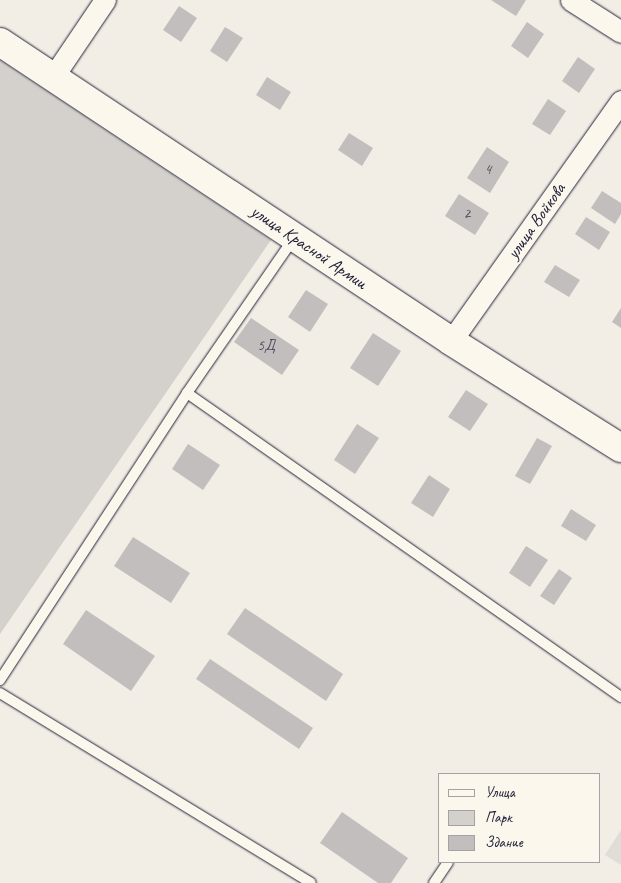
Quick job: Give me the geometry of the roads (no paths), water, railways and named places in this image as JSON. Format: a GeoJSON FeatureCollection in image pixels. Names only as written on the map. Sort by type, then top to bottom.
{"type":"FeatureCollection","features":[{"type":"Feature","properties":{"kind":"street"},"geometry":{"type":"LineString","coordinates":[[53,77],[105,0]]}},
{"type":"Feature","properties":{"kind":"street"},"geometry":{"type":"LineString","coordinates":[[571,0],[621,32]]}},
{"type":"Feature","properties":{"kind":"street","name":"улица Красной Армии"},"geometry":{"type":"LineString","coordinates":[[0,42],[451,341],[621,448]]}},
{"type":"Feature","properties":{"kind":"street","name":"улица Войкова"},"geometry":{"type":"LineString","coordinates":[[451,341],[621,101]]}},
{"type":"Feature","properties":{"kind":"lane"},"geometry":{"type":"LineString","coordinates":[[0,680],[187,393],[295,237]]}},
{"type":"Feature","properties":{"kind":"lane"},"geometry":{"type":"LineString","coordinates":[[187,393],[621,697]]}},
{"type":"Feature","properties":{"kind":"lane"},"geometry":{"type":"LineString","coordinates":[[0,693],[311,883]]}},
{"type":"Feature","properties":{"kind":"lane"},"geometry":{"type":"LineString","coordinates":[[434,883],[447,863]]}}]}
